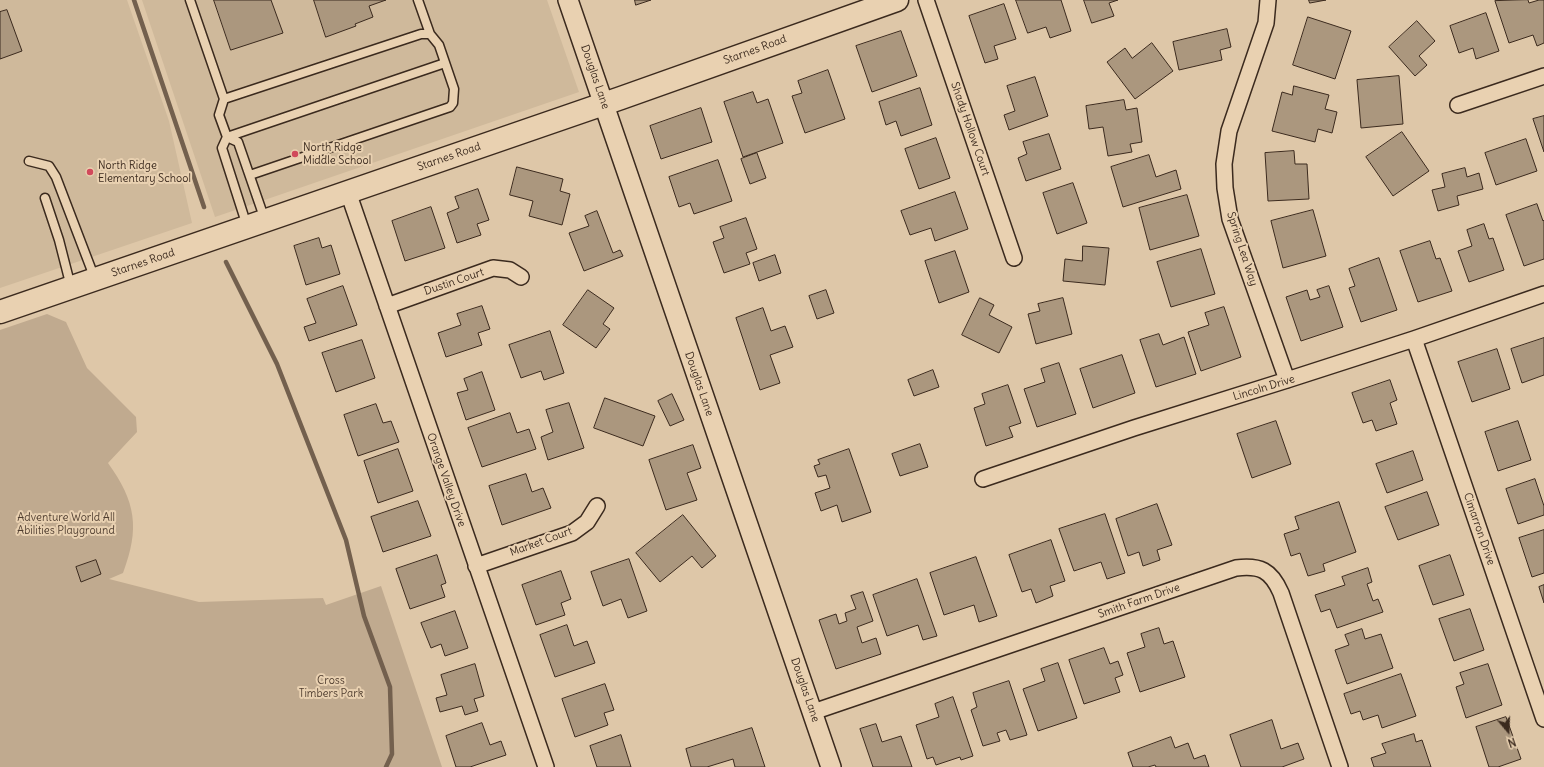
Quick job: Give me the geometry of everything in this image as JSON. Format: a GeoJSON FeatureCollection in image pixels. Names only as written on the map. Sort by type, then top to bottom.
{"type":"FeatureCollection","features":[{"type":"Feature","properties":{"kind":"main road","name":"Starnes Road"},"geometry":{"type":"LineString","coordinates":[[0,312],[604,104],[897,0]]}},
{"type":"Feature","properties":{"kind":"street","name":"Douglas Lane"},"geometry":{"type":"LineString","coordinates":[[568,0],[831,767]]}},
{"type":"Feature","properties":{"kind":"street","name":"Shady Hollow Court"},"geometry":{"type":"LineString","coordinates":[[926,0],[1014,258]]}},
{"type":"Feature","properties":{"kind":"street","name":"Spring Lea Way"},"geometry":{"type":"LineString","coordinates":[[1268,0],[1266,23],[1229,131],[1224,164],[1225,188],[1230,219],[1287,380]]}},
{"type":"Feature","properties":{"kind":"street"},"geometry":{"type":"LineString","coordinates":[[1458,105],[1544,76]]}},
{"type":"Feature","properties":{"kind":"street","name":"Orange Valley Drive"},"geometry":{"type":"LineString","coordinates":[[348,192],[546,767]]}},
{"type":"Feature","properties":{"kind":"street","name":"Dustin Court"},"geometry":{"type":"LineString","coordinates":[[387,306],[493,268],[510,270],[521,277]]}},
{"type":"Feature","properties":{"kind":"street","name":"Lincoln Drive"},"geometry":{"type":"LineString","coordinates":[[984,479],[1134,428],[1414,339],[1544,294]]}},
{"type":"Feature","properties":{"kind":"street","name":"Cimarron Drive"},"geometry":{"type":"LineString","coordinates":[[1414,339],[1544,719]]}},
{"type":"Feature","properties":{"kind":"street","name":"Market Court"},"geometry":{"type":"LineString","coordinates":[[476,566],[572,532],[587,522],[597,506]]}},
{"type":"Feature","properties":{"kind":"street","name":"Smith Farm Drive"},"geometry":{"type":"LineString","coordinates":[[813,712],[1236,568],[1249,566],[1260,568],[1269,574],[1277,583],[1340,767]]}},
{"type":"Feature","properties":{"kind":"lane"},"geometry":{"type":"LineString","coordinates":[[190,0],[224,99],[219,115],[227,137],[222,148],[256,223]]}},
{"type":"Feature","properties":{"kind":"lane"},"geometry":{"type":"LineString","coordinates":[[250,175],[450,107],[453,103],[454,89],[439,45],[430,34],[418,0]]}},
{"type":"Feature","properties":{"kind":"lane"},"geometry":{"type":"LineString","coordinates":[[224,99],[421,34],[430,34]]}},
{"type":"Feature","properties":{"kind":"lane"},"geometry":{"type":"LineString","coordinates":[[227,137],[445,63]]}},
{"type":"Feature","properties":{"kind":"lane"},"geometry":{"type":"LineString","coordinates":[[227,137],[238,142],[250,175],[256,223]]}},
{"type":"Feature","properties":{"kind":"lane"},"geometry":{"type":"LineString","coordinates":[[29,161],[49,166],[56,177],[96,280]]}},
{"type":"Feature","properties":{"kind":"lane"},"geometry":{"type":"LineString","coordinates":[[45,198],[59,240],[71,288]]}},
{"type":"Feature","properties":{"kind":"shaded area","name":"North Ridge Elementary School"},"geometry":{"type":"Polygon","coordinates":[[[0,0],[127,0],[169,121],[192,223],[0,288],[0,0]]]}},
{"type":"Feature","properties":{"kind":"shaded area","name":"North Ridge Middle School"},"geometry":{"type":"Polygon","coordinates":[[[142,0],[547,0],[579,92],[215,217],[142,0]]]}},
{"type":"Feature","properties":{"kind":"green space"},"geometry":{"type":"Polygon","coordinates":[[[47,314],[66,322],[87,368],[136,417],[137,432],[108,463],[125,490],[130,503],[133,529],[132,542],[123,573],[109,579],[199,602],[323,598],[326,605],[381,586],[442,767],[0,767],[0,330],[47,314]]]}},
{"type":"Feature","properties":{"kind":"building"},"geometry":{"type":"Polygon","coordinates":[[[214,0],[271,0],[283,33],[231,50],[214,0]]]}},
{"type":"Feature","properties":{"kind":"building"},"geometry":{"type":"Polygon","coordinates":[[[314,0],[386,0],[369,6],[373,17],[355,24],[356,26],[326,37],[314,0]]]}},
{"type":"Feature","properties":{"kind":"building"},"geometry":{"type":"Polygon","coordinates":[[[635,0],[651,0],[636,5],[635,0]]]}},
{"type":"Feature","properties":{"kind":"building"},"geometry":{"type":"Polygon","coordinates":[[[1016,0],[1061,0],[1071,31],[1050,38],[1046,27],[1028,33],[1016,0]]]}},
{"type":"Feature","properties":{"kind":"building"},"geometry":{"type":"Polygon","coordinates":[[[1084,0],[1118,0],[1109,3],[1114,16],[1092,23],[1084,0]]]}},
{"type":"Feature","properties":{"kind":"building"},"geometry":{"type":"Polygon","coordinates":[[[1309,0],[1326,0],[1310,3],[1309,0]]]}},
{"type":"Feature","properties":{"kind":"building"},"geometry":{"type":"Polygon","coordinates":[[[1528,0],[1529,3],[1544,0],[1544,43],[1537,46],[1533,35],[1509,43],[1495,1],[1528,0]]]}},
{"type":"Feature","properties":{"kind":"building"},"geometry":{"type":"Polygon","coordinates":[[[1004,4],[1016,39],[994,46],[998,59],[985,63],[969,16],[1004,4]]]}},
{"type":"Feature","properties":{"kind":"building"},"geometry":{"type":"Polygon","coordinates":[[[7,10],[22,51],[0,59],[0,12],[7,10]]]}},
{"type":"Feature","properties":{"kind":"building"},"geometry":{"type":"Polygon","coordinates":[[[1486,13],[1499,51],[1476,59],[1473,48],[1459,53],[1450,26],[1486,13]]]}},
{"type":"Feature","properties":{"kind":"building"},"geometry":{"type":"Polygon","coordinates":[[[1308,17],[1351,31],[1335,79],[1293,65],[1308,17]]]}},
{"type":"Feature","properties":{"kind":"building"},"geometry":{"type":"Polygon","coordinates":[[[1417,21],[1435,41],[1419,56],[1427,65],[1415,76],[1389,47],[1417,21]]]}},
{"type":"Feature","properties":{"kind":"building"},"geometry":{"type":"Polygon","coordinates":[[[1227,29],[1231,47],[1220,50],[1222,60],[1179,70],[1173,42],[1227,29]]]}},
{"type":"Feature","properties":{"kind":"building"},"geometry":{"type":"Polygon","coordinates":[[[901,31],[917,76],[872,92],[856,46],[901,31]]]}},
{"type":"Feature","properties":{"kind":"building"},"geometry":{"type":"Polygon","coordinates":[[[1152,43],[1173,71],[1135,99],[1107,62],[1125,48],[1132,58],[1152,43]]]}},
{"type":"Feature","properties":{"kind":"building"},"geometry":{"type":"Polygon","coordinates":[[[828,70],[845,119],[805,133],[792,96],[802,93],[798,81],[828,70]]]}},
{"type":"Feature","properties":{"kind":"building"},"geometry":{"type":"Polygon","coordinates":[[[1399,76],[1403,124],[1361,128],[1357,80],[1399,76]]]}},
{"type":"Feature","properties":{"kind":"building"},"geometry":{"type":"Polygon","coordinates":[[[1035,77],[1048,116],[1009,130],[1004,115],[1015,111],[1007,86],[1035,77]]]}},
{"type":"Feature","properties":{"kind":"building"},"geometry":{"type":"Polygon","coordinates":[[[1294,86],[1329,95],[1325,109],[1337,112],[1332,133],[1318,129],[1315,142],[1272,131],[1282,92],[1292,95],[1294,86]]]}},
{"type":"Feature","properties":{"kind":"building"},"geometry":{"type":"Polygon","coordinates":[[[920,88],[932,125],[901,136],[896,121],[886,125],[879,102],[920,88]]]}},
{"type":"Feature","properties":{"kind":"building"},"geometry":{"type":"Polygon","coordinates":[[[753,92],[757,103],[768,99],[783,143],[743,157],[724,102],[753,92]]]}},
{"type":"Feature","properties":{"kind":"building"},"geometry":{"type":"Polygon","coordinates":[[[1124,100],[1126,110],[1137,108],[1142,142],[1130,144],[1132,152],[1108,156],[1103,127],[1089,129],[1086,106],[1124,100]]]}},
{"type":"Feature","properties":{"kind":"building"},"geometry":{"type":"Polygon","coordinates":[[[701,108],[712,142],[661,159],[650,126],[701,108]]]}},
{"type":"Feature","properties":{"kind":"building"},"geometry":{"type":"Polygon","coordinates":[[[1544,116],[1544,152],[1533,119],[1544,116]]]}},
{"type":"Feature","properties":{"kind":"building"},"geometry":{"type":"Polygon","coordinates":[[[1402,132],[1429,171],[1393,196],[1366,157],[1402,132]]]}},
{"type":"Feature","properties":{"kind":"building"},"geometry":{"type":"Polygon","coordinates":[[[1049,134],[1061,169],[1026,181],[1018,158],[1027,154],[1023,142],[1049,134]]]}},
{"type":"Feature","properties":{"kind":"building"},"geometry":{"type":"Polygon","coordinates":[[[936,138],[950,178],[919,189],[905,149],[936,138]]]}},
{"type":"Feature","properties":{"kind":"building"},"geometry":{"type":"Polygon","coordinates":[[[1526,139],[1537,171],[1496,185],[1485,153],[1526,139]]]}},
{"type":"Feature","properties":{"kind":"building"},"geometry":{"type":"Polygon","coordinates":[[[1294,151],[1295,164],[1307,164],[1309,199],[1268,201],[1265,153],[1294,151]]]}},
{"type":"Feature","properties":{"kind":"building"},"geometry":{"type":"Polygon","coordinates":[[[757,153],[766,178],[750,184],[741,159],[757,153]]]}},
{"type":"Feature","properties":{"kind":"building"},"geometry":{"type":"Polygon","coordinates":[[[1149,155],[1156,177],[1176,170],[1181,189],[1123,207],[1111,167],[1149,155]]]}},
{"type":"Feature","properties":{"kind":"building"},"geometry":{"type":"Polygon","coordinates":[[[718,160],[732,201],[694,214],[690,203],[679,207],[669,177],[718,160]]]}},
{"type":"Feature","properties":{"kind":"building"},"geometry":{"type":"Polygon","coordinates":[[[517,167],[563,179],[560,191],[570,194],[562,225],[529,216],[533,201],[510,195],[517,167]]]}},
{"type":"Feature","properties":{"kind":"building"},"geometry":{"type":"Polygon","coordinates":[[[1465,168],[1467,177],[1479,173],[1483,189],[1457,196],[1459,205],[1438,211],[1432,190],[1445,187],[1442,174],[1465,168]]]}},
{"type":"Feature","properties":{"kind":"building"},"geometry":{"type":"Polygon","coordinates":[[[1073,183],[1087,223],[1057,234],[1043,193],[1073,183]]]}},
{"type":"Feature","properties":{"kind":"building"},"geometry":{"type":"Polygon","coordinates":[[[478,189],[489,220],[477,224],[481,235],[457,243],[447,213],[459,208],[455,197],[478,189]]]}},
{"type":"Feature","properties":{"kind":"building"},"geometry":{"type":"Polygon","coordinates":[[[955,192],[968,229],[935,241],[931,228],[910,235],[901,211],[955,192]]]}},
{"type":"Feature","properties":{"kind":"building"},"geometry":{"type":"Polygon","coordinates":[[[1187,195],[1199,236],[1150,250],[1139,208],[1187,195]]]}},
{"type":"Feature","properties":{"kind":"building"},"geometry":{"type":"Polygon","coordinates":[[[1537,204],[1543,221],[1544,220],[1544,259],[1524,266],[1506,215],[1537,204]]]}},
{"type":"Feature","properties":{"kind":"building"},"geometry":{"type":"Polygon","coordinates":[[[431,207],[445,248],[405,261],[392,221],[431,207]]]}},
{"type":"Feature","properties":{"kind":"building"},"geometry":{"type":"Polygon","coordinates":[[[1313,210],[1326,256],[1283,268],[1271,221],[1313,210]]]}},
{"type":"Feature","properties":{"kind":"building"},"geometry":{"type":"Polygon","coordinates":[[[597,211],[613,253],[620,250],[623,256],[584,271],[569,233],[589,226],[585,216],[597,211]]]}},
{"type":"Feature","properties":{"kind":"building"},"geometry":{"type":"Polygon","coordinates":[[[746,218],[757,249],[746,253],[750,264],[724,273],[713,242],[724,238],[720,227],[746,218]]]}},
{"type":"Feature","properties":{"kind":"building"},"geometry":{"type":"Polygon","coordinates":[[[1484,224],[1489,239],[1493,238],[1504,270],[1469,282],[1458,251],[1472,246],[1467,230],[1484,224]]]}},
{"type":"Feature","properties":{"kind":"building"},"geometry":{"type":"Polygon","coordinates":[[[319,238],[322,248],[331,245],[340,274],[306,285],[294,246],[319,238]]]}},
{"type":"Feature","properties":{"kind":"building"},"geometry":{"type":"Polygon","coordinates":[[[1430,241],[1436,259],[1440,258],[1452,291],[1418,302],[1400,251],[1430,241]]]}},
{"type":"Feature","properties":{"kind":"building"},"geometry":{"type":"Polygon","coordinates":[[[1083,246],[1109,248],[1105,285],[1063,281],[1065,259],[1082,261],[1083,246]]]}},
{"type":"Feature","properties":{"kind":"building"},"geometry":{"type":"Polygon","coordinates":[[[1201,249],[1215,294],[1171,307],[1157,262],[1201,249]]]}},
{"type":"Feature","properties":{"kind":"building"},"geometry":{"type":"Polygon","coordinates":[[[955,251],[969,292],[939,303],[925,261],[955,251]]]}},
{"type":"Feature","properties":{"kind":"building"},"geometry":{"type":"Polygon","coordinates":[[[775,255],[781,273],[759,281],[753,263],[775,255]]]}},
{"type":"Feature","properties":{"kind":"building"},"geometry":{"type":"Polygon","coordinates":[[[1379,258],[1397,310],[1361,322],[1349,288],[1355,286],[1349,269],[1379,258]]]}},
{"type":"Feature","properties":{"kind":"building"},"geometry":{"type":"Polygon","coordinates":[[[343,286],[357,325],[309,341],[304,327],[316,323],[307,299],[343,286]]]}},
{"type":"Feature","properties":{"kind":"building"},"geometry":{"type":"Polygon","coordinates":[[[1329,286],[1343,327],[1301,341],[1286,297],[1307,290],[1310,300],[1320,297],[1317,290],[1329,286]]]}},
{"type":"Feature","properties":{"kind":"building"},"geometry":{"type":"Polygon","coordinates":[[[588,290],[614,308],[603,324],[610,329],[596,348],[563,325],[588,290]]]}},
{"type":"Feature","properties":{"kind":"building"},"geometry":{"type":"Polygon","coordinates":[[[826,290],[834,313],[817,319],[809,296],[826,290]]]}},
{"type":"Feature","properties":{"kind":"building"},"geometry":{"type":"Polygon","coordinates":[[[980,298],[994,305],[989,315],[1012,327],[999,353],[962,335],[980,298]]]}},
{"type":"Feature","properties":{"kind":"building"},"geometry":{"type":"Polygon","coordinates":[[[1063,298],[1072,334],[1036,344],[1028,314],[1040,311],[1038,304],[1063,298]]]}},
{"type":"Feature","properties":{"kind":"building"},"geometry":{"type":"Polygon","coordinates":[[[482,306],[490,329],[478,333],[482,345],[446,357],[438,333],[461,325],[457,314],[482,306]]]}},
{"type":"Feature","properties":{"kind":"building"},"geometry":{"type":"Polygon","coordinates":[[[1224,307],[1241,357],[1201,371],[1188,332],[1209,325],[1205,313],[1224,307]]]}},
{"type":"Feature","properties":{"kind":"building"},"geometry":{"type":"Polygon","coordinates":[[[763,308],[771,331],[785,326],[793,347],[770,355],[780,383],[760,390],[736,318],[763,308]]]}},
{"type":"Feature","properties":{"kind":"building"},"geometry":{"type":"Polygon","coordinates":[[[550,331],[564,373],[544,380],[541,371],[521,378],[509,345],[550,331]]]}},
{"type":"Feature","properties":{"kind":"building"},"geometry":{"type":"Polygon","coordinates":[[[1159,334],[1163,345],[1184,337],[1196,374],[1156,387],[1140,340],[1159,334]]]}},
{"type":"Feature","properties":{"kind":"building"},"geometry":{"type":"Polygon","coordinates":[[[1544,338],[1544,375],[1522,383],[1511,349],[1544,338]]]}},
{"type":"Feature","properties":{"kind":"building"},"geometry":{"type":"Polygon","coordinates":[[[362,340],[375,378],[336,392],[322,353],[362,340]]]}},
{"type":"Feature","properties":{"kind":"building"},"geometry":{"type":"Polygon","coordinates":[[[1497,349],[1510,389],[1472,402],[1458,362],[1497,349]]]}},
{"type":"Feature","properties":{"kind":"building"},"geometry":{"type":"Polygon","coordinates":[[[1122,355],[1135,393],[1093,408],[1080,369],[1122,355]]]}},
{"type":"Feature","properties":{"kind":"building"},"geometry":{"type":"Polygon","coordinates":[[[1059,363],[1076,414],[1037,427],[1024,389],[1045,382],[1041,369],[1059,363]]]}},
{"type":"Feature","properties":{"kind":"building"},"geometry":{"type":"Polygon","coordinates":[[[933,370],[939,387],[914,396],[908,380],[933,370]]]}},
{"type":"Feature","properties":{"kind":"building"},"geometry":{"type":"Polygon","coordinates":[[[482,372],[495,410],[466,420],[457,393],[468,390],[464,379],[482,372]]]}},
{"type":"Feature","properties":{"kind":"building"},"geometry":{"type":"Polygon","coordinates":[[[1390,380],[1397,400],[1390,403],[1397,424],[1376,431],[1372,420],[1363,423],[1352,393],[1390,380]]]}},
{"type":"Feature","properties":{"kind":"building"},"geometry":{"type":"Polygon","coordinates":[[[1008,385],[1021,423],[1009,427],[1013,437],[986,446],[974,408],[985,404],[982,394],[1008,385]]]}},
{"type":"Feature","properties":{"kind":"building"},"geometry":{"type":"Polygon","coordinates":[[[672,394],[684,420],[670,426],[658,401],[672,394]]]}},
{"type":"Feature","properties":{"kind":"building"},"geometry":{"type":"Polygon","coordinates":[[[605,398],[655,416],[643,446],[594,428],[605,398]]]}},
{"type":"Feature","properties":{"kind":"building"},"geometry":{"type":"Polygon","coordinates":[[[569,403],[584,448],[548,460],[541,437],[553,432],[546,410],[569,403]]]}},
{"type":"Feature","properties":{"kind":"building"},"geometry":{"type":"Polygon","coordinates":[[[376,404],[383,423],[391,421],[399,442],[358,456],[344,415],[376,404]]]}},
{"type":"Feature","properties":{"kind":"building"},"geometry":{"type":"Polygon","coordinates":[[[510,413],[517,433],[529,429],[536,449],[482,467],[468,428],[510,413]]]}},
{"type":"Feature","properties":{"kind":"building"},"geometry":{"type":"Polygon","coordinates":[[[1276,421],[1291,464],[1252,478],[1237,434],[1276,421]]]}},
{"type":"Feature","properties":{"kind":"building"},"geometry":{"type":"Polygon","coordinates":[[[1518,421],[1531,460],[1498,471],[1485,432],[1518,421]]]}},
{"type":"Feature","properties":{"kind":"building"},"geometry":{"type":"Polygon","coordinates":[[[920,444],[928,467],[900,476],[892,454],[920,444]]]}},
{"type":"Feature","properties":{"kind":"building"},"geometry":{"type":"Polygon","coordinates":[[[693,445],[701,468],[687,473],[697,500],[666,510],[649,460],[693,445]]]}},
{"type":"Feature","properties":{"kind":"building"},"geometry":{"type":"Polygon","coordinates":[[[398,449],[413,491],[378,503],[364,461],[398,449]]]}},
{"type":"Feature","properties":{"kind":"building"},"geometry":{"type":"Polygon","coordinates":[[[849,449],[871,512],[842,522],[837,505],[821,511],[815,493],[830,488],[826,475],[818,477],[814,466],[820,464],[818,460],[849,449]]]}},
{"type":"Feature","properties":{"kind":"building"},"geometry":{"type":"Polygon","coordinates":[[[1413,451],[1423,480],[1387,493],[1376,464],[1413,451]]]}},
{"type":"Feature","properties":{"kind":"building"},"geometry":{"type":"Polygon","coordinates":[[[526,474],[532,492],[543,488],[551,508],[502,525],[489,486],[526,474]]]}},
{"type":"Feature","properties":{"kind":"building"},"geometry":{"type":"Polygon","coordinates":[[[1535,479],[1544,506],[1544,515],[1518,524],[1506,489],[1535,479]]]}},
{"type":"Feature","properties":{"kind":"building"},"geometry":{"type":"Polygon","coordinates":[[[1427,492],[1439,525],[1398,540],[1385,507],[1427,492]]]}},
{"type":"Feature","properties":{"kind":"building"},"geometry":{"type":"Polygon","coordinates":[[[418,501],[431,536],[383,552],[371,517],[418,501]]]}},
{"type":"Feature","properties":{"kind":"building"},"geometry":{"type":"Polygon","coordinates":[[[1339,502],[1356,552],[1323,564],[1325,571],[1308,576],[1300,553],[1291,556],[1284,534],[1299,529],[1295,517],[1339,502]]]}},
{"type":"Feature","properties":{"kind":"building"},"geometry":{"type":"Polygon","coordinates":[[[1157,504],[1172,545],[1157,550],[1160,560],[1143,566],[1139,552],[1128,556],[1116,519],[1157,504]]]}},
{"type":"Feature","properties":{"kind":"building"},"geometry":{"type":"Polygon","coordinates":[[[1105,514],[1125,573],[1107,579],[1101,562],[1074,571],[1059,529],[1105,514]]]}},
{"type":"Feature","properties":{"kind":"building"},"geometry":{"type":"Polygon","coordinates":[[[683,515],[716,556],[702,568],[692,556],[660,582],[636,553],[683,515]]]}},
{"type":"Feature","properties":{"kind":"building"},"geometry":{"type":"Polygon","coordinates":[[[1544,530],[1544,573],[1532,577],[1519,538],[1544,530]]]}},
{"type":"Feature","properties":{"kind":"building"},"geometry":{"type":"Polygon","coordinates":[[[1051,540],[1065,581],[1050,586],[1053,596],[1036,603],[1031,589],[1022,592],[1009,555],[1051,540]]]}},
{"type":"Feature","properties":{"kind":"building"},"geometry":{"type":"Polygon","coordinates":[[[437,555],[446,583],[441,585],[445,597],[410,609],[396,569],[437,555]]]}},
{"type":"Feature","properties":{"kind":"building"},"geometry":{"type":"Polygon","coordinates":[[[1450,555],[1464,595],[1433,605],[1419,566],[1450,555]]]}},
{"type":"Feature","properties":{"kind":"building"},"geometry":{"type":"Polygon","coordinates":[[[976,557],[997,616],[979,622],[974,605],[944,615],[930,573],[976,557]]]}},
{"type":"Feature","properties":{"kind":"building"},"geometry":{"type":"Polygon","coordinates":[[[629,559],[647,611],[628,618],[621,599],[603,606],[591,572],[629,559]]]}},
{"type":"Feature","properties":{"kind":"building"},"geometry":{"type":"Polygon","coordinates":[[[96,560],[101,574],[81,582],[76,567],[96,560]]]}},
{"type":"Feature","properties":{"kind":"building"},"geometry":{"type":"Polygon","coordinates":[[[1368,568],[1372,582],[1367,584],[1373,601],[1378,599],[1383,612],[1337,628],[1330,609],[1321,612],[1315,595],[1345,585],[1342,577],[1368,568]]]}},
{"type":"Feature","properties":{"kind":"building"},"geometry":{"type":"Polygon","coordinates":[[[561,571],[571,599],[561,603],[565,615],[536,625],[522,585],[561,571]]]}},
{"type":"Feature","properties":{"kind":"building"},"geometry":{"type":"Polygon","coordinates":[[[917,579],[937,636],[923,640],[918,625],[887,636],[873,595],[917,579]]]}},
{"type":"Feature","properties":{"kind":"building"},"geometry":{"type":"Polygon","coordinates":[[[1544,585],[1544,603],[1539,587],[1544,585]]]}},
{"type":"Feature","properties":{"kind":"building"},"geometry":{"type":"Polygon","coordinates":[[[863,592],[873,621],[857,627],[862,643],[876,638],[881,654],[836,669],[819,620],[836,614],[839,624],[847,621],[845,613],[856,609],[851,596],[863,592]]]}},
{"type":"Feature","properties":{"kind":"building"},"geometry":{"type":"Polygon","coordinates":[[[1470,609],[1484,650],[1454,661],[1439,619],[1470,609]]]}},
{"type":"Feature","properties":{"kind":"building"},"geometry":{"type":"Polygon","coordinates":[[[455,611],[468,648],[445,656],[441,644],[431,648],[421,623],[455,611]]]}},
{"type":"Feature","properties":{"kind":"building"},"geometry":{"type":"Polygon","coordinates":[[[567,625],[574,646],[587,641],[595,663],[555,677],[540,635],[567,625]]]}},
{"type":"Feature","properties":{"kind":"building"},"geometry":{"type":"Polygon","coordinates":[[[1159,628],[1164,644],[1173,641],[1185,677],[1140,692],[1127,653],[1145,647],[1141,634],[1159,628]]]}},
{"type":"Feature","properties":{"kind":"building"},"geometry":{"type":"Polygon","coordinates":[[[1362,629],[1365,639],[1381,634],[1393,668],[1347,684],[1335,650],[1349,645],[1345,635],[1362,629]]]}},
{"type":"Feature","properties":{"kind":"building"},"geometry":{"type":"Polygon","coordinates":[[[1104,648],[1110,664],[1118,661],[1123,675],[1115,678],[1120,692],[1084,704],[1069,660],[1104,648]]]}},
{"type":"Feature","properties":{"kind":"building"},"geometry":{"type":"Polygon","coordinates":[[[1058,663],[1077,718],[1038,731],[1023,689],[1045,681],[1041,669],[1058,663]]]}},
{"type":"Feature","properties":{"kind":"building"},"geometry":{"type":"Polygon","coordinates":[[[475,664],[484,696],[474,699],[478,711],[465,715],[462,706],[440,712],[436,698],[447,695],[441,675],[475,664]]]}},
{"type":"Feature","properties":{"kind":"building"},"geometry":{"type":"Polygon","coordinates":[[[1488,664],[1502,705],[1466,718],[1456,687],[1464,684],[1460,673],[1488,664]]]}},
{"type":"Feature","properties":{"kind":"building"},"geometry":{"type":"Polygon","coordinates":[[[1401,674],[1416,716],[1382,728],[1378,715],[1363,720],[1360,711],[1351,714],[1344,694],[1401,674]]]}},
{"type":"Feature","properties":{"kind":"building"},"geometry":{"type":"Polygon","coordinates":[[[1009,681],[1027,735],[1010,740],[1006,730],[997,733],[1000,741],[983,746],[971,710],[977,707],[973,693],[1009,681]]]}},
{"type":"Feature","properties":{"kind":"building"},"geometry":{"type":"Polygon","coordinates":[[[605,684],[614,710],[604,713],[608,725],[575,737],[562,699],[605,684]]]}},
{"type":"Feature","properties":{"kind":"building"},"geometry":{"type":"Polygon","coordinates":[[[953,697],[973,756],[961,760],[960,757],[936,765],[933,757],[927,759],[916,725],[939,717],[935,704],[953,697]]]}},
{"type":"Feature","properties":{"kind":"building"},"geometry":{"type":"Polygon","coordinates":[[[1506,717],[1521,759],[1498,767],[1489,767],[1476,727],[1506,717]]]}},
{"type":"Feature","properties":{"kind":"building"},"geometry":{"type":"Polygon","coordinates":[[[1272,720],[1281,749],[1298,743],[1304,759],[1282,767],[1241,767],[1230,735],[1272,720]]]}},
{"type":"Feature","properties":{"kind":"building"},"geometry":{"type":"Polygon","coordinates":[[[482,723],[490,745],[501,741],[506,755],[470,767],[456,767],[446,736],[482,723]]]}},
{"type":"Feature","properties":{"kind":"building"},"geometry":{"type":"Polygon","coordinates":[[[876,724],[882,742],[901,736],[912,767],[873,767],[860,729],[876,724]]]}},
{"type":"Feature","properties":{"kind":"building"},"geometry":{"type":"Polygon","coordinates":[[[752,728],[765,767],[735,767],[733,759],[707,767],[691,767],[686,749],[752,728]]]}},
{"type":"Feature","properties":{"kind":"building"},"geometry":{"type":"Polygon","coordinates":[[[1414,734],[1416,742],[1422,740],[1431,767],[1374,767],[1371,758],[1386,753],[1382,744],[1414,734]]]}},
{"type":"Feature","properties":{"kind":"building"},"geometry":{"type":"Polygon","coordinates":[[[621,735],[631,767],[597,767],[590,746],[621,735]]]}},
{"type":"Feature","properties":{"kind":"building"},"geometry":{"type":"Polygon","coordinates":[[[1171,737],[1175,748],[1188,743],[1194,759],[1205,755],[1209,767],[1156,767],[1155,765],[1148,767],[1133,767],[1128,753],[1171,737]]]}},
{"type":"Feature","properties":{"kind":"waterway"},"geometry":{"type":"LineString","coordinates":[[134,0],[204,207]]}},
{"type":"Feature","properties":{"kind":"waterway"},"geometry":{"type":"LineString","coordinates":[[226,262],[277,364],[346,540],[364,616],[390,687],[392,754],[386,767]]}},
{"type":"Feature","properties":{"kind":"place","name":"North Ridge Middle School"},"geometry":{"type":"Point","coordinates":[295,154]}},
{"type":"Feature","properties":{"kind":"place","name":"North Ridge Elementary School"},"geometry":{"type":"Point","coordinates":[90,172]}},
{"type":"Feature","properties":{"kind":"park label","name":"Adventure World All Abilities Playground"},"geometry":{"type":"Point","coordinates":[66,524]}},
{"type":"Feature","properties":{"kind":"park label","name":"Cross Timbers Park"},"geometry":{"type":"Point","coordinates":[331,687]}}]}
